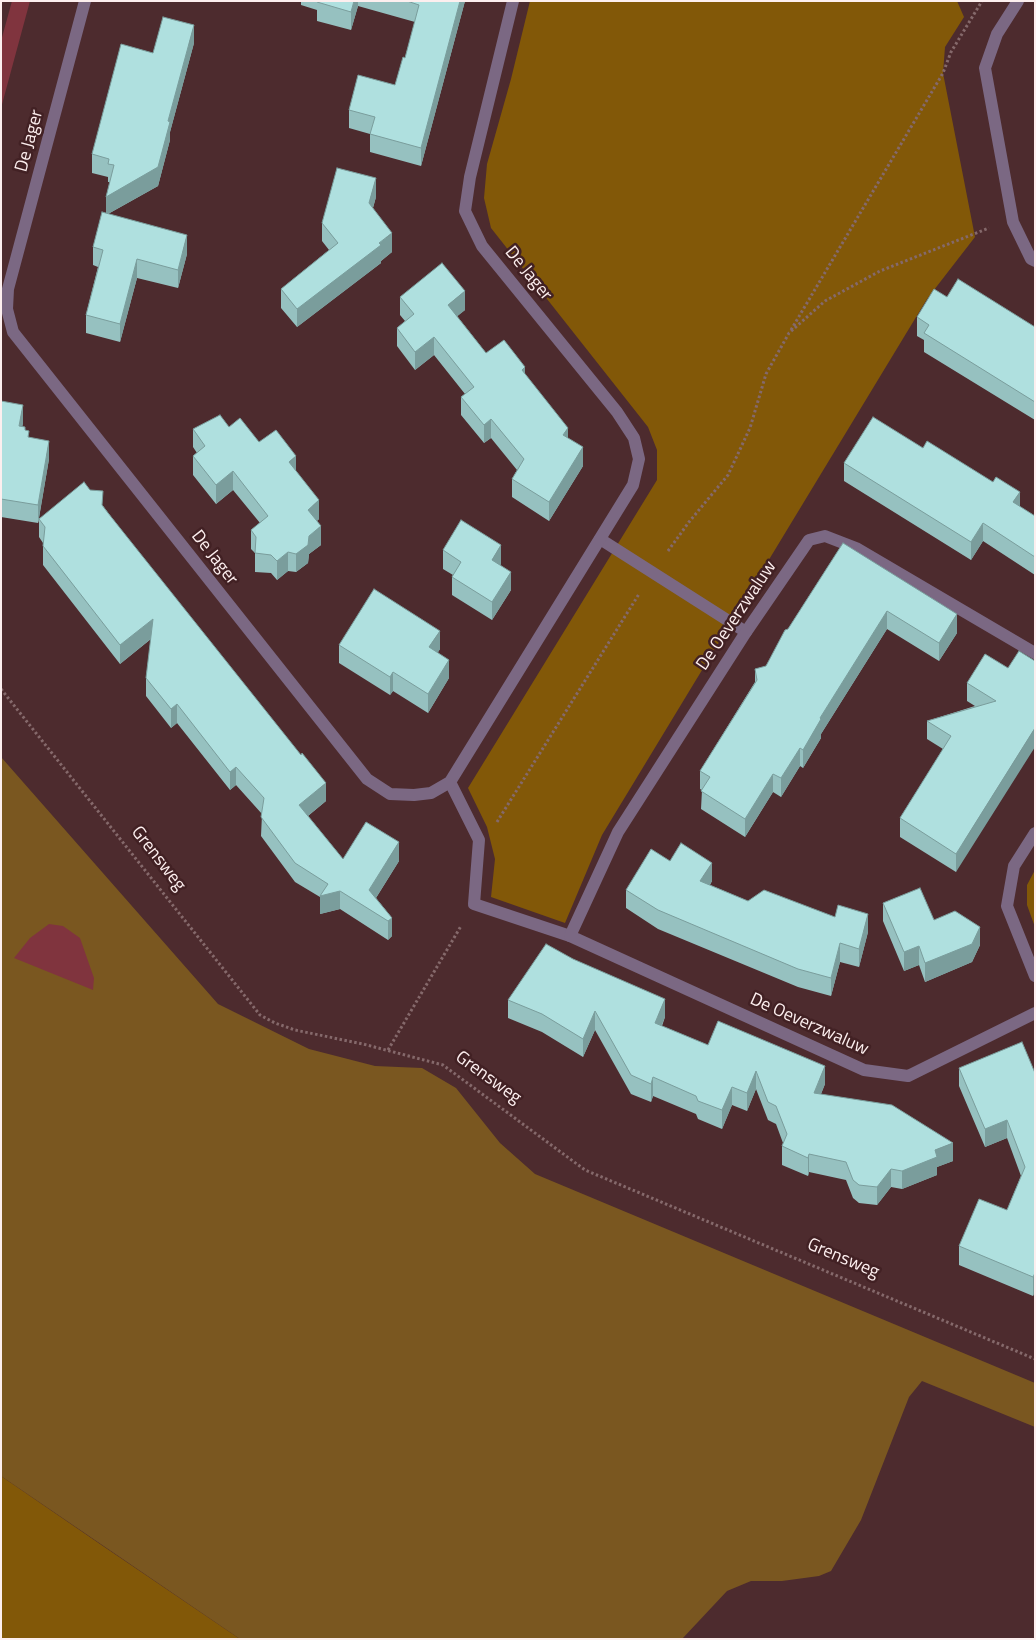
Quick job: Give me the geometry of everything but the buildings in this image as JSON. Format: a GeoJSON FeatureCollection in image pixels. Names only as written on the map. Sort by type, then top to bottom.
{"type":"FeatureCollection","features":[{"type":"Feature","properties":{"kind":"street","name":"De Jager"},"geometry":{"type":"LineString","coordinates":[[85,1],[8,289],[7,309],[13,332],[367,779],[390,794],[431,793],[450,782],[633,486],[639,460],[634,438],[617,412],[482,246],[465,211],[470,177],[513,1]]}},
{"type":"Feature","properties":{"kind":"street"},"geometry":{"type":"LineString","coordinates":[[1015,2],[997,34],[985,68],[1013,222],[1032,259],[1035,261]]}},
{"type":"Feature","properties":{"kind":"street","name":"De Oeverzwaluw"},"geometry":{"type":"LineString","coordinates":[[570,936],[618,832],[746,632],[809,540],[824,536],[856,548],[1035,653]]}},
{"type":"Feature","properties":{"kind":"street"},"geometry":{"type":"LineString","coordinates":[[600,539],[746,632]]}},
{"type":"Feature","properties":{"kind":"street"},"geometry":{"type":"LineString","coordinates":[[450,782],[479,840],[474,904]]}},
{"type":"Feature","properties":{"kind":"street"},"geometry":{"type":"LineString","coordinates":[[1035,833],[1014,866],[1007,906],[1035,976]]}},
{"type":"Feature","properties":{"kind":"street","name":"De Oeverzwaluw"},"geometry":{"type":"LineString","coordinates":[[474,904],[570,936],[864,1070],[908,1076],[1035,1013]]}},
{"type":"Feature","properties":{"kind":"path"},"geometry":{"type":"LineString","coordinates":[[479,840],[495,826],[653,572],[688,522],[728,475],[750,428],[766,374],[943,73],[952,52],[982,1]]}},
{"type":"Feature","properties":{"kind":"path"},"geometry":{"type":"LineString","coordinates":[[789,333],[825,301],[880,272],[982,230],[1013,222]]}},
{"type":"Feature","properties":{"kind":"path","name":"Grensweg"},"geometry":{"type":"LineString","coordinates":[[1,689],[260,1014],[274,1023],[295,1030],[388,1050],[443,1065],[585,1170],[1035,1359]]}},
{"type":"Feature","properties":{"kind":"path"},"geometry":{"type":"LineString","coordinates":[[388,1050],[474,904]]}},
{"type":"Feature","properties":{"kind":"shaded area"},"geometry":{"type":"Polygon","coordinates":[[[12,1],[30,1],[1,108],[1,41],[12,1]]]}},
{"type":"Feature","properties":{"kind":"shaded area"},"geometry":{"type":"Polygon","coordinates":[[[530,1],[957,1],[964,17],[945,47],[943,73],[975,237],[927,299],[602,835],[565,923],[491,897],[495,859],[487,827],[468,788],[657,480],[657,450],[648,427],[491,228],[484,198],[487,164],[511,79],[530,1]]]}},
{"type":"Feature","properties":{"kind":"shaded area"},"geometry":{"type":"Polygon","coordinates":[[[1,757],[218,1004],[309,1049],[375,1066],[422,1068],[456,1088],[500,1143],[535,1174],[1035,1383],[1035,1427],[922,1381],[909,1397],[861,1520],[831,1571],[819,1576],[782,1581],[751,1581],[727,1591],[682,1639],[240,1639],[1,1476],[1,757]]]}},
{"type":"Feature","properties":{"kind":"shaded area"},"geometry":{"type":"Polygon","coordinates":[[[1035,870],[1035,927],[1027,905],[1027,885],[1035,870]]]}},
{"type":"Feature","properties":{"kind":"shaded area"},"geometry":{"type":"Polygon","coordinates":[[[49,924],[63,926],[80,938],[94,978],[93,990],[14,958],[30,938],[49,924]]]}},
{"type":"Feature","properties":{"kind":"shaded area"},"geometry":{"type":"Polygon","coordinates":[[[1,1476],[100,1544],[240,1639],[1,1639],[1,1476]]]}}]}
